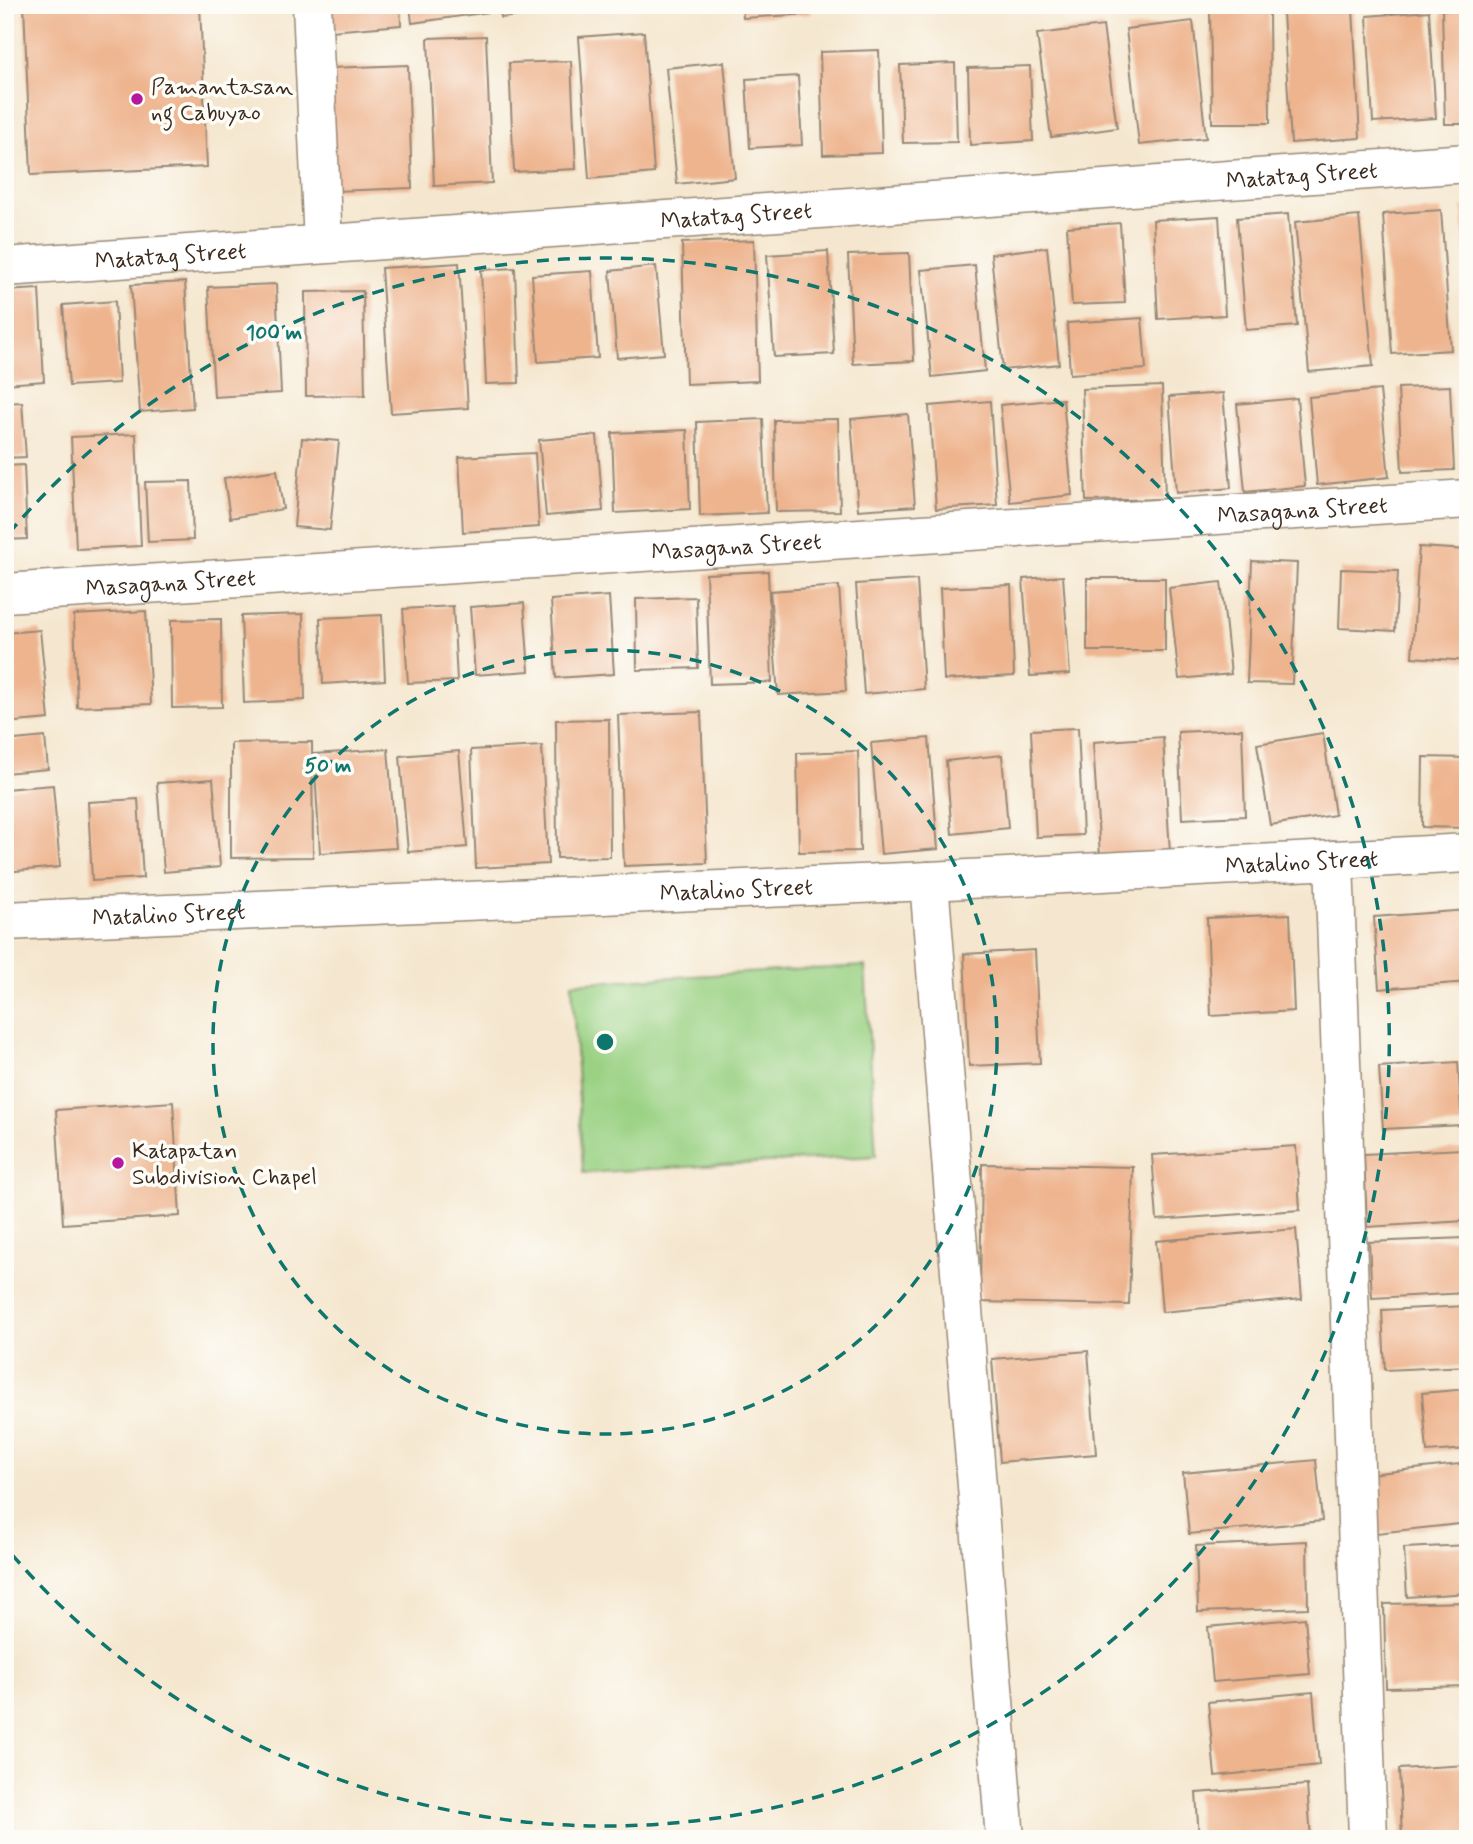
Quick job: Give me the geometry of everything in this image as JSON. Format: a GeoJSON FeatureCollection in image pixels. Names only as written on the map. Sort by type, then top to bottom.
{"type":"FeatureCollection","features":[{"type":"Feature","properties":{"kind":"street"},"geometry":{"type":"LineString","coordinates":[[312,5],[323,244]]}},
{"type":"Feature","properties":{"kind":"street","name":"Matatag Street"},"geometry":{"type":"LineString","coordinates":[[5,267],[1468,163]]}},
{"type":"Feature","properties":{"kind":"street","name":"Masagana Street"},"geometry":{"type":"LineString","coordinates":[[5,593],[1468,499]]}},
{"type":"Feature","properties":{"kind":"street","name":"Matalino Street"},"geometry":{"type":"LineString","coordinates":[[5,921],[929,881],[1468,853]]}},
{"type":"Feature","properties":{"kind":"street"},"geometry":{"type":"LineString","coordinates":[[1334,860],[1368,1839]]}},
{"type":"Feature","properties":{"kind":"street"},"geometry":{"type":"LineString","coordinates":[[929,881],[1005,1839]]}},
{"type":"Feature","properties":{"kind":"green space"},"geometry":{"type":"Polygon","coordinates":[[[865,966],[876,1156],[583,1173],[572,983],[865,966]]]}},
{"type":"Feature","properties":{"kind":"building"},"geometry":{"type":"Polygon","coordinates":[[[24,5],[200,5],[207,167],[31,175],[24,5]]]}},
{"type":"Feature","properties":{"kind":"building"},"geometry":{"type":"Polygon","coordinates":[[[328,5],[400,5],[401,25],[331,31],[328,5]]]}},
{"type":"Feature","properties":{"kind":"building"},"geometry":{"type":"Polygon","coordinates":[[[410,5],[489,5],[490,12],[412,23],[410,5]]]}},
{"type":"Feature","properties":{"kind":"building"},"geometry":{"type":"Polygon","coordinates":[[[500,5],[573,5],[573,10],[501,18],[500,5]]]}},
{"type":"Feature","properties":{"kind":"building"},"geometry":{"type":"Polygon","coordinates":[[[742,5],[810,5],[811,14],[743,18],[742,5]]]}},
{"type":"Feature","properties":{"kind":"building"},"geometry":{"type":"Polygon","coordinates":[[[1353,9],[1360,138],[1291,143],[1283,13],[1353,9]]]}},
{"type":"Feature","properties":{"kind":"building"},"geometry":{"type":"Polygon","coordinates":[[[1269,10],[1270,123],[1212,123],[1210,11],[1269,10]]]}},
{"type":"Feature","properties":{"kind":"building"},"geometry":{"type":"Polygon","coordinates":[[[1442,10],[1468,10],[1468,124],[1445,124],[1442,10]]]}},
{"type":"Feature","properties":{"kind":"building"},"geometry":{"type":"Polygon","coordinates":[[[1429,11],[1436,118],[1373,122],[1367,16],[1429,11]]]}},
{"type":"Feature","properties":{"kind":"building"},"geometry":{"type":"Polygon","coordinates":[[[1193,21],[1206,138],[1139,145],[1126,29],[1193,21]]]}},
{"type":"Feature","properties":{"kind":"building"},"geometry":{"type":"Polygon","coordinates":[[[1103,26],[1117,128],[1051,137],[1037,34],[1103,26]]]}},
{"type":"Feature","properties":{"kind":"building"},"geometry":{"type":"Polygon","coordinates":[[[644,32],[654,173],[589,179],[579,37],[644,32]]]}},
{"type":"Feature","properties":{"kind":"building"},"geometry":{"type":"Polygon","coordinates":[[[486,36],[492,183],[434,186],[428,38],[486,36]]]}},
{"type":"Feature","properties":{"kind":"building"},"geometry":{"type":"Polygon","coordinates":[[[879,50],[882,153],[823,155],[820,52],[879,50]]]}},
{"type":"Feature","properties":{"kind":"building"},"geometry":{"type":"Polygon","coordinates":[[[571,61],[576,169],[514,172],[509,63],[571,61]]]}},
{"type":"Feature","properties":{"kind":"building"},"geometry":{"type":"Polygon","coordinates":[[[724,62],[735,178],[677,184],[666,68],[724,62]]]}},
{"type":"Feature","properties":{"kind":"building"},"geometry":{"type":"Polygon","coordinates":[[[955,63],[957,142],[903,143],[900,65],[955,63]]]}},
{"type":"Feature","properties":{"kind":"building"},"geometry":{"type":"Polygon","coordinates":[[[408,65],[412,188],[335,191],[330,68],[408,65]]]}},
{"type":"Feature","properties":{"kind":"building"},"geometry":{"type":"Polygon","coordinates":[[[1030,66],[1033,141],[970,145],[968,68],[1030,66]]]}},
{"type":"Feature","properties":{"kind":"building"},"geometry":{"type":"Polygon","coordinates":[[[798,76],[802,145],[750,148],[746,79],[798,76]]]}},
{"type":"Feature","properties":{"kind":"building"},"geometry":{"type":"Polygon","coordinates":[[[1462,207],[1468,207],[1468,271],[1466,271],[1462,207]]]}},
{"type":"Feature","properties":{"kind":"building"},"geometry":{"type":"Polygon","coordinates":[[[1441,210],[1451,350],[1392,354],[1383,214],[1441,210]]]}},
{"type":"Feature","properties":{"kind":"building"},"geometry":{"type":"Polygon","coordinates":[[[1288,214],[1297,326],[1246,330],[1237,218],[1288,214]]]}},
{"type":"Feature","properties":{"kind":"building"},"geometry":{"type":"Polygon","coordinates":[[[1219,216],[1225,315],[1158,319],[1153,220],[1219,216]]]}},
{"type":"Feature","properties":{"kind":"building"},"geometry":{"type":"Polygon","coordinates":[[[1359,216],[1373,366],[1309,372],[1295,222],[1359,216]]]}},
{"type":"Feature","properties":{"kind":"building"},"geometry":{"type":"Polygon","coordinates":[[[1120,223],[1125,303],[1072,305],[1067,227],[1120,223]]]}},
{"type":"Feature","properties":{"kind":"building"},"geometry":{"type":"Polygon","coordinates":[[[754,240],[758,381],[686,384],[682,243],[754,240]]]}},
{"type":"Feature","properties":{"kind":"building"},"geometry":{"type":"Polygon","coordinates":[[[1047,247],[1059,364],[1003,370],[991,254],[1047,247]]]}},
{"type":"Feature","properties":{"kind":"building"},"geometry":{"type":"Polygon","coordinates":[[[828,251],[834,354],[774,357],[767,255],[828,251]]]}},
{"type":"Feature","properties":{"kind":"building"},"geometry":{"type":"Polygon","coordinates":[[[909,253],[914,361],[853,364],[848,255],[909,253]]]}},
{"type":"Feature","properties":{"kind":"building"},"geometry":{"type":"Polygon","coordinates":[[[459,263],[468,408],[391,413],[381,268],[459,263]]]}},
{"type":"Feature","properties":{"kind":"building"},"geometry":{"type":"Polygon","coordinates":[[[975,265],[985,371],[932,377],[921,270],[975,265]]]}},
{"type":"Feature","properties":{"kind":"building"},"geometry":{"type":"Polygon","coordinates":[[[656,266],[664,354],[617,358],[610,271],[656,266]]]}},
{"type":"Feature","properties":{"kind":"building"},"geometry":{"type":"Polygon","coordinates":[[[515,268],[519,383],[486,384],[481,270],[515,268]]]}},
{"type":"Feature","properties":{"kind":"building"},"geometry":{"type":"Polygon","coordinates":[[[592,271],[598,358],[538,362],[532,275],[592,271]]]}},
{"type":"Feature","properties":{"kind":"building"},"geometry":{"type":"Polygon","coordinates":[[[185,282],[193,408],[140,412],[131,285],[185,282]]]}},
{"type":"Feature","properties":{"kind":"building"},"geometry":{"type":"Polygon","coordinates":[[[276,284],[281,393],[214,397],[208,287],[276,284]]]}},
{"type":"Feature","properties":{"kind":"building"},"geometry":{"type":"Polygon","coordinates":[[[39,289],[44,381],[5,384],[5,291],[39,289]]]}},
{"type":"Feature","properties":{"kind":"building"},"geometry":{"type":"Polygon","coordinates":[[[363,291],[365,395],[306,396],[305,292],[363,291]]]}},
{"type":"Feature","properties":{"kind":"building"},"geometry":{"type":"Polygon","coordinates":[[[115,301],[119,383],[69,386],[63,305],[115,301]]]}},
{"type":"Feature","properties":{"kind":"building"},"geometry":{"type":"Polygon","coordinates":[[[1142,318],[1146,369],[1070,374],[1067,323],[1142,318]]]}},
{"type":"Feature","properties":{"kind":"building"},"geometry":{"type":"Polygon","coordinates":[[[1162,386],[1165,499],[1086,501],[1082,389],[1162,386]]]}},
{"type":"Feature","properties":{"kind":"building"},"geometry":{"type":"Polygon","coordinates":[[[1450,386],[1454,470],[1402,472],[1398,388],[1450,386]]]}},
{"type":"Feature","properties":{"kind":"building"},"geometry":{"type":"Polygon","coordinates":[[[1380,390],[1389,477],[1317,485],[1309,397],[1380,390]]]}},
{"type":"Feature","properties":{"kind":"building"},"geometry":{"type":"Polygon","coordinates":[[[1223,393],[1231,488],[1176,493],[1169,397],[1223,393]]]}},
{"type":"Feature","properties":{"kind":"building"},"geometry":{"type":"Polygon","coordinates":[[[1297,398],[1305,486],[1245,492],[1237,404],[1297,398]]]}},
{"type":"Feature","properties":{"kind":"building"},"geometry":{"type":"Polygon","coordinates":[[[1063,399],[1072,495],[1010,502],[1000,405],[1063,399]]]}},
{"type":"Feature","properties":{"kind":"building"},"geometry":{"type":"Polygon","coordinates":[[[990,401],[997,505],[936,509],[929,406],[990,401]]]}},
{"type":"Feature","properties":{"kind":"building"},"geometry":{"type":"Polygon","coordinates":[[[22,402],[26,457],[5,458],[5,403],[22,402]]]}},
{"type":"Feature","properties":{"kind":"building"},"geometry":{"type":"Polygon","coordinates":[[[908,414],[915,506],[858,510],[851,419],[908,414]]]}},
{"type":"Feature","properties":{"kind":"building"},"geometry":{"type":"Polygon","coordinates":[[[763,419],[767,513],[700,516],[697,422],[763,419]]]}},
{"type":"Feature","properties":{"kind":"building"},"geometry":{"type":"Polygon","coordinates":[[[838,419],[840,511],[776,512],[774,420],[838,419]]]}},
{"type":"Feature","properties":{"kind":"building"},"geometry":{"type":"Polygon","coordinates":[[[687,430],[690,509],[615,513],[612,433],[687,430]]]}},
{"type":"Feature","properties":{"kind":"building"},"geometry":{"type":"Polygon","coordinates":[[[136,434],[141,546],[76,549],[71,437],[136,434]]]}},
{"type":"Feature","properties":{"kind":"building"},"geometry":{"type":"Polygon","coordinates":[[[597,435],[603,511],[546,516],[539,440],[597,435]]]}},
{"type":"Feature","properties":{"kind":"building"},"geometry":{"type":"Polygon","coordinates":[[[302,438],[339,441],[330,530],[294,527],[302,438]]]}},
{"type":"Feature","properties":{"kind":"building"},"geometry":{"type":"Polygon","coordinates":[[[535,453],[539,527],[463,532],[459,457],[535,453]]]}},
{"type":"Feature","properties":{"kind":"building"},"geometry":{"type":"Polygon","coordinates":[[[24,465],[27,539],[5,540],[5,466],[24,465]]]}},
{"type":"Feature","properties":{"kind":"building"},"geometry":{"type":"Polygon","coordinates":[[[277,470],[283,509],[230,518],[224,478],[277,470]]]}},
{"type":"Feature","properties":{"kind":"building"},"geometry":{"type":"Polygon","coordinates":[[[191,481],[193,540],[148,542],[145,482],[191,481]]]}},
{"type":"Feature","properties":{"kind":"building"},"geometry":{"type":"Polygon","coordinates":[[[1419,547],[1468,550],[1468,661],[1412,657],[1419,547]]]}},
{"type":"Feature","properties":{"kind":"building"},"geometry":{"type":"Polygon","coordinates":[[[1252,561],[1297,563],[1292,684],[1247,683],[1252,561]]]}},
{"type":"Feature","properties":{"kind":"building"},"geometry":{"type":"Polygon","coordinates":[[[1341,569],[1398,571],[1395,631],[1339,628],[1341,569]]]}},
{"type":"Feature","properties":{"kind":"building"},"geometry":{"type":"Polygon","coordinates":[[[768,571],[772,682],[710,684],[706,574],[768,571]]]}},
{"type":"Feature","properties":{"kind":"building"},"geometry":{"type":"Polygon","coordinates":[[[1063,576],[1070,674],[1030,676],[1023,579],[1063,576]]]}},
{"type":"Feature","properties":{"kind":"building"},"geometry":{"type":"Polygon","coordinates":[[[1087,578],[1165,578],[1165,651],[1087,651],[1087,578]]]}},
{"type":"Feature","properties":{"kind":"building"},"geometry":{"type":"Polygon","coordinates":[[[917,580],[924,689],[864,694],[856,584],[917,580]]]}},
{"type":"Feature","properties":{"kind":"building"},"geometry":{"type":"Polygon","coordinates":[[[1221,582],[1231,674],[1179,679],[1169,588],[1221,582]]]}},
{"type":"Feature","properties":{"kind":"building"},"geometry":{"type":"Polygon","coordinates":[[[1011,585],[1014,676],[944,680],[940,588],[1011,585]]]}},
{"type":"Feature","properties":{"kind":"building"},"geometry":{"type":"Polygon","coordinates":[[[839,586],[846,691],[778,695],[770,591],[839,586]]]}},
{"type":"Feature","properties":{"kind":"building"},"geometry":{"type":"Polygon","coordinates":[[[609,596],[614,674],[556,678],[551,600],[609,596]]]}},
{"type":"Feature","properties":{"kind":"building"},"geometry":{"type":"Polygon","coordinates":[[[696,597],[698,668],[637,670],[636,599],[696,597]]]}},
{"type":"Feature","properties":{"kind":"building"},"geometry":{"type":"Polygon","coordinates":[[[524,603],[529,671],[475,675],[470,607],[524,603]]]}},
{"type":"Feature","properties":{"kind":"building"},"geometry":{"type":"Polygon","coordinates":[[[453,606],[457,681],[408,683],[403,609],[453,606]]]}},
{"type":"Feature","properties":{"kind":"building"},"geometry":{"type":"Polygon","coordinates":[[[146,611],[151,704],[77,707],[74,615],[146,611]]]}},
{"type":"Feature","properties":{"kind":"building"},"geometry":{"type":"Polygon","coordinates":[[[303,614],[305,700],[244,703],[241,616],[303,614]]]}},
{"type":"Feature","properties":{"kind":"building"},"geometry":{"type":"Polygon","coordinates":[[[382,615],[385,680],[323,684],[320,618],[382,615]]]}},
{"type":"Feature","properties":{"kind":"building"},"geometry":{"type":"Polygon","coordinates":[[[221,619],[222,707],[172,708],[171,620],[221,619]]]}},
{"type":"Feature","properties":{"kind":"building"},"geometry":{"type":"Polygon","coordinates":[[[40,630],[49,719],[5,723],[5,633],[40,630]]]}},
{"type":"Feature","properties":{"kind":"building"},"geometry":{"type":"Polygon","coordinates":[[[701,712],[707,863],[624,866],[618,715],[701,712]]]}},
{"type":"Feature","properties":{"kind":"building"},"geometry":{"type":"Polygon","coordinates":[[[609,719],[610,857],[557,858],[556,720],[609,719]]]}},
{"type":"Feature","properties":{"kind":"building"},"geometry":{"type":"Polygon","coordinates":[[[1078,728],[1083,835],[1036,837],[1031,730],[1078,728]]]}},
{"type":"Feature","properties":{"kind":"building"},"geometry":{"type":"Polygon","coordinates":[[[1242,729],[1245,816],[1182,819],[1178,732],[1242,729]]]}},
{"type":"Feature","properties":{"kind":"building"},"geometry":{"type":"Polygon","coordinates":[[[1323,733],[1335,815],[1270,825],[1257,744],[1323,733]]]}},
{"type":"Feature","properties":{"kind":"building"},"geometry":{"type":"Polygon","coordinates":[[[45,737],[48,769],[5,773],[5,741],[45,737]]]}},
{"type":"Feature","properties":{"kind":"building"},"geometry":{"type":"Polygon","coordinates":[[[1163,737],[1170,853],[1100,857],[1093,742],[1163,737]]]}},
{"type":"Feature","properties":{"kind":"building"},"geometry":{"type":"Polygon","coordinates":[[[929,738],[938,849],[881,854],[871,743],[929,738]]]}},
{"type":"Feature","properties":{"kind":"building"},"geometry":{"type":"Polygon","coordinates":[[[312,742],[313,857],[231,858],[231,743],[312,742]]]}},
{"type":"Feature","properties":{"kind":"building"},"geometry":{"type":"Polygon","coordinates":[[[542,746],[548,864],[476,868],[471,750],[542,746]]]}},
{"type":"Feature","properties":{"kind":"building"},"geometry":{"type":"Polygon","coordinates":[[[388,749],[396,848],[320,853],[314,754],[388,749]]]}},
{"type":"Feature","properties":{"kind":"building"},"geometry":{"type":"Polygon","coordinates":[[[459,751],[467,847],[408,852],[400,756],[459,751]]]}},
{"type":"Feature","properties":{"kind":"building"},"geometry":{"type":"Polygon","coordinates":[[[858,751],[860,851],[799,852],[797,753],[858,751]]]}},
{"type":"Feature","properties":{"kind":"building"},"geometry":{"type":"Polygon","coordinates":[[[1002,755],[1008,828],[952,834],[946,761],[1002,755]]]}},
{"type":"Feature","properties":{"kind":"building"},"geometry":{"type":"Polygon","coordinates":[[[1423,757],[1468,758],[1468,828],[1422,827],[1423,757]]]}},
{"type":"Feature","properties":{"kind":"building"},"geometry":{"type":"Polygon","coordinates":[[[213,779],[220,867],[164,872],[157,783],[213,779]]]}},
{"type":"Feature","properties":{"kind":"building"},"geometry":{"type":"Polygon","coordinates":[[[53,785],[60,867],[5,872],[5,789],[53,785]]]}},
{"type":"Feature","properties":{"kind":"building"},"geometry":{"type":"Polygon","coordinates":[[[138,799],[143,878],[92,881],[88,802],[138,799]]]}},
{"type":"Feature","properties":{"kind":"building"},"geometry":{"type":"Polygon","coordinates":[[[1468,910],[1468,982],[1379,989],[1374,917],[1468,910]]]}},
{"type":"Feature","properties":{"kind":"building"},"geometry":{"type":"Polygon","coordinates":[[[1290,914],[1294,1011],[1211,1016],[1207,918],[1290,914]]]}},
{"type":"Feature","properties":{"kind":"building"},"geometry":{"type":"Polygon","coordinates":[[[1035,950],[1040,1063],[969,1066],[964,954],[1035,950]]]}},
{"type":"Feature","properties":{"kind":"building"},"geometry":{"type":"Polygon","coordinates":[[[1458,1062],[1462,1125],[1383,1129],[1379,1067],[1458,1062]]]}},
{"type":"Feature","properties":{"kind":"building","name":"Katapatan Subdivision Chapel"},"geometry":{"type":"Polygon","coordinates":[[[173,1102],[180,1216],[63,1224],[56,1110],[173,1102]]]}},
{"type":"Feature","properties":{"kind":"building"},"geometry":{"type":"Polygon","coordinates":[[[1296,1146],[1300,1210],[1157,1220],[1152,1155],[1296,1146]]]}},
{"type":"Feature","properties":{"kind":"building"},"geometry":{"type":"Polygon","coordinates":[[[1462,1149],[1465,1221],[1367,1227],[1364,1154],[1462,1149]]]}},
{"type":"Feature","properties":{"kind":"building"},"geometry":{"type":"Polygon","coordinates":[[[982,1164],[1133,1167],[1129,1305],[980,1302],[982,1164]]]}},
{"type":"Feature","properties":{"kind":"building"},"geometry":{"type":"Polygon","coordinates":[[[1296,1229],[1302,1299],[1162,1312],[1156,1241],[1296,1229]]]}},
{"type":"Feature","properties":{"kind":"building"},"geometry":{"type":"Polygon","coordinates":[[[1464,1238],[1467,1293],[1372,1298],[1369,1242],[1464,1238]]]}},
{"type":"Feature","properties":{"kind":"building"},"geometry":{"type":"Polygon","coordinates":[[[1466,1306],[1468,1366],[1385,1370],[1382,1310],[1466,1306]]]}},
{"type":"Feature","properties":{"kind":"building"},"geometry":{"type":"Polygon","coordinates":[[[1088,1351],[1096,1454],[1000,1462],[992,1359],[1088,1351]]]}},
{"type":"Feature","properties":{"kind":"building"},"geometry":{"type":"Polygon","coordinates":[[[1468,1389],[1468,1449],[1427,1452],[1422,1393],[1468,1389]]]}},
{"type":"Feature","properties":{"kind":"building"},"geometry":{"type":"Polygon","coordinates":[[[1316,1460],[1322,1521],[1189,1534],[1183,1473],[1316,1460]]]}},
{"type":"Feature","properties":{"kind":"building"},"geometry":{"type":"Polygon","coordinates":[[[1468,1463],[1468,1523],[1377,1533],[1370,1474],[1468,1463]]]}},
{"type":"Feature","properties":{"kind":"building"},"geometry":{"type":"Polygon","coordinates":[[[1307,1541],[1308,1608],[1198,1612],[1196,1546],[1307,1541]]]}},
{"type":"Feature","properties":{"kind":"building"},"geometry":{"type":"Polygon","coordinates":[[[1468,1545],[1468,1593],[1407,1597],[1404,1548],[1468,1545]]]}},
{"type":"Feature","properties":{"kind":"building"},"geometry":{"type":"Polygon","coordinates":[[[1468,1602],[1468,1686],[1386,1688],[1384,1604],[1468,1602]]]}},
{"type":"Feature","properties":{"kind":"building"},"geometry":{"type":"Polygon","coordinates":[[[1305,1618],[1310,1674],[1213,1682],[1208,1627],[1305,1618]]]}},
{"type":"Feature","properties":{"kind":"building"},"geometry":{"type":"Polygon","coordinates":[[[1313,1692],[1319,1765],[1215,1776],[1208,1702],[1313,1692]]]}},
{"type":"Feature","properties":{"kind":"building"},"geometry":{"type":"Polygon","coordinates":[[[1468,1765],[1468,1835],[1402,1838],[1399,1769],[1468,1765]]]}},
{"type":"Feature","properties":{"kind":"building"},"geometry":{"type":"Polygon","coordinates":[[[1307,1785],[1311,1839],[1199,1839],[1196,1793],[1307,1785]]]}},
{"type":"Feature","properties":{"kind":"place","name":"Pamantasan ng Cabuyao"},"geometry":{"type":"Point","coordinates":[137,99]}},
{"type":"Feature","properties":{"kind":"place","name":"Katapatan Subdivision Chapel"},"geometry":{"type":"Point","coordinates":[118,1163]}}]}
